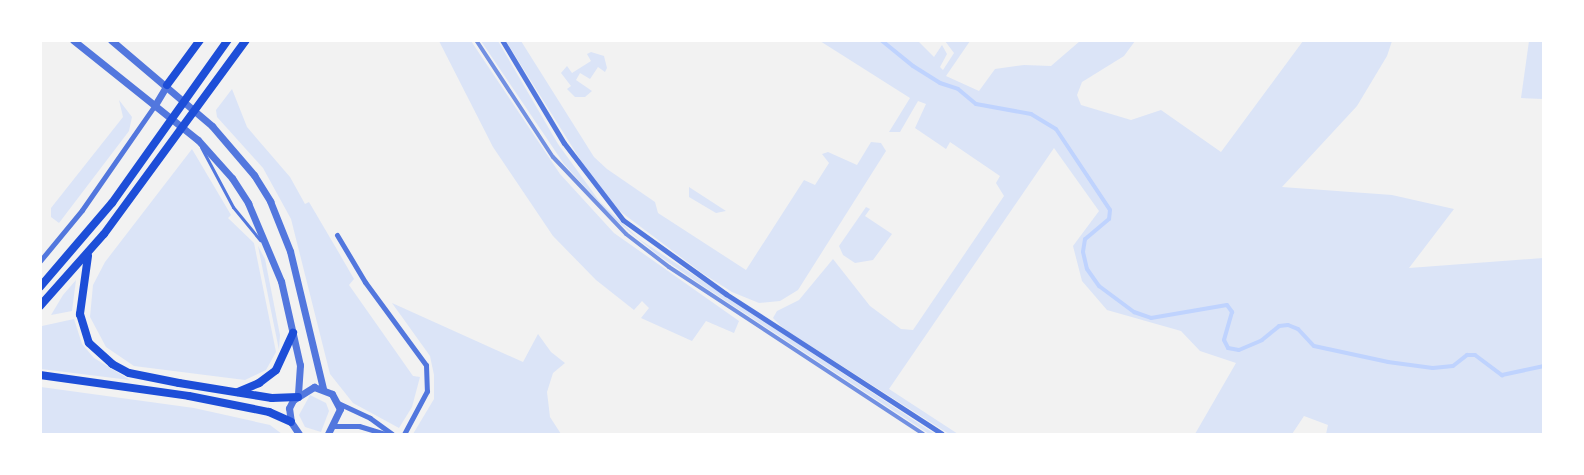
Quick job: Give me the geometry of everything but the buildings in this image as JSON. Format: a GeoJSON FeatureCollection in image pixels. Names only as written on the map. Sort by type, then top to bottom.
{"type":"FeatureCollection","features":[{"type":"Feature","properties":{"kind":"main road"},"geometry":{"type":"LineString","coordinates":[[167,85],[200,40]]}},
{"type":"Feature","properties":{"kind":"main road"},"geometry":{"type":"LineString","coordinates":[[40,287],[106,210],[228,40]]}},
{"type":"Feature","properties":{"kind":"main road"},"geometry":{"type":"LineString","coordinates":[[40,306],[88,254],[246,40]]}},
{"type":"Feature","properties":{"kind":"main road"},"geometry":{"type":"LineString","coordinates":[[88,254],[80,314],[89,342],[99,354],[129,373],[236,392],[298,397]]}},
{"type":"Feature","properties":{"kind":"main road"},"geometry":{"type":"LineString","coordinates":[[236,392],[259,383],[276,370],[293,333]]}},
{"type":"Feature","properties":{"kind":"main road"},"geometry":{"type":"LineString","coordinates":[[40,375],[189,396],[269,412],[291,422]]}},
{"type":"Feature","properties":{"kind":"street"},"geometry":{"type":"LineString","coordinates":[[73,40],[198,140],[232,178],[271,251],[300,365],[298,397]]}},
{"type":"Feature","properties":{"kind":"street"},"geometry":{"type":"LineString","coordinates":[[111,40],[167,85],[237,153],[270,201],[290,251],[323,388],[338,404],[370,418],[392,435]]}},
{"type":"Feature","properties":{"kind":"street"},"geometry":{"type":"LineString","coordinates":[[502,40],[564,143],[623,220],[726,294],[942,435]]}},
{"type":"Feature","properties":{"kind":"street"},"geometry":{"type":"LineString","coordinates":[[40,261],[82,210],[167,85]]}},
{"type":"Feature","properties":{"kind":"street"},"geometry":{"type":"LineString","coordinates":[[337,235],[365,282],[426,365],[427,391],[404,435]]}},
{"type":"Feature","properties":{"kind":"street"},"geometry":{"type":"LineString","coordinates":[[299,435],[291,422],[289,408],[306,390],[323,388]]}},
{"type":"Feature","properties":{"kind":"street"},"geometry":{"type":"LineString","coordinates":[[331,432],[340,414],[338,404]]}},
{"type":"Feature","properties":{"kind":"street"},"geometry":{"type":"LineString","coordinates":[[331,432],[359,426],[386,435]]}},
{"type":"Feature","properties":{"kind":"lane"},"geometry":{"type":"LineString","coordinates":[[198,140],[233,207],[271,251]]}},
{"type":"Feature","properties":{"kind":"shaded area"},"geometry":{"type":"Polygon","coordinates":[[[439,41],[471,41],[560,174],[614,233],[739,321],[734,333],[706,321],[692,341],[641,318],[649,308],[642,301],[634,310],[596,280],[553,236],[493,147],[439,41]]]}},
{"type":"Feature","properties":{"kind":"shaded area"},"geometry":{"type":"Polygon","coordinates":[[[481,41],[498,41],[558,144],[600,202],[639,239],[935,434],[929,434],[703,286],[659,256],[613,218],[564,164],[481,41]]]}},
{"type":"Feature","properties":{"kind":"shaded area"},"geometry":{"type":"Polygon","coordinates":[[[506,41],[521,41],[594,157],[607,169],[655,202],[658,213],[746,270],[804,180],[815,185],[829,163],[822,154],[828,152],[857,165],[871,142],[881,143],[886,151],[798,290],[780,301],[759,303],[732,292],[702,273],[617,209],[583,164],[506,41]]]}},
{"type":"Feature","properties":{"kind":"shaded area"},"geometry":{"type":"Polygon","coordinates":[[[820,41],[918,41],[934,57],[942,45],[947,54],[940,67],[943,70],[954,53],[945,41],[970,41],[946,76],[979,91],[995,69],[1024,65],[1051,66],[1080,41],[1135,41],[1124,56],[1082,82],[1077,95],[1081,105],[1131,120],[1161,110],[1221,152],[1303,41],[1392,41],[1387,56],[1357,106],[1282,187],[1392,195],[1454,209],[1409,268],[1543,258],[1543,434],[1326,434],[1328,425],[1304,416],[1292,434],[1195,434],[1236,363],[1200,351],[1181,331],[1107,310],[1082,281],[1073,246],[1099,211],[1054,148],[889,389],[958,434],[949,434],[784,329],[773,318],[777,311],[799,300],[833,259],[870,306],[901,329],[913,330],[1004,196],[996,183],[1000,176],[950,142],[946,149],[915,128],[926,104],[918,101],[900,132],[889,132],[910,98],[820,41]]]}},
{"type":"Feature","properties":{"kind":"shaded area"},"geometry":{"type":"Polygon","coordinates":[[[1529,41],[1543,41],[1543,99],[1521,98],[1529,41]]]}},
{"type":"Feature","properties":{"kind":"shaded area"},"geometry":{"type":"Polygon","coordinates":[[[591,52],[604,56],[607,68],[605,72],[598,67],[590,79],[580,73],[576,80],[592,91],[585,97],[575,97],[567,89],[571,86],[561,73],[567,66],[572,73],[591,61],[587,54],[591,52]]]}},
{"type":"Feature","properties":{"kind":"shaded area"},"geometry":{"type":"Polygon","coordinates":[[[232,89],[247,127],[290,177],[305,204],[309,202],[354,279],[349,285],[413,376],[420,377],[412,407],[399,428],[353,403],[330,374],[291,219],[263,168],[217,117],[216,110],[232,89]]]}},
{"type":"Feature","properties":{"kind":"shaded area"},"geometry":{"type":"Polygon","coordinates":[[[119,100],[132,117],[129,131],[59,223],[51,217],[51,208],[123,117],[119,100]]]}},
{"type":"Feature","properties":{"kind":"shaded area"},"geometry":{"type":"Polygon","coordinates":[[[192,149],[231,215],[228,218],[254,243],[276,352],[266,370],[245,380],[134,366],[106,347],[90,317],[93,285],[105,262],[192,149]]]}},
{"type":"Feature","properties":{"kind":"shaded area"},"geometry":{"type":"Polygon","coordinates":[[[689,187],[726,211],[716,213],[689,197],[689,187]]]}},
{"type":"Feature","properties":{"kind":"shaded area"},"geometry":{"type":"Polygon","coordinates":[[[866,207],[870,209],[865,216],[892,234],[873,260],[855,263],[843,255],[839,246],[866,207]]]}},
{"type":"Feature","properties":{"kind":"shaded area"},"geometry":{"type":"Polygon","coordinates":[[[258,246],[265,259],[280,335],[279,350],[258,246]]]}},
{"type":"Feature","properties":{"kind":"shaded area"},"geometry":{"type":"Polygon","coordinates":[[[76,280],[72,311],[51,315],[63,295],[76,280]]]}},
{"type":"Feature","properties":{"kind":"shaded area"},"geometry":{"type":"Polygon","coordinates":[[[392,303],[523,362],[538,334],[551,352],[565,363],[553,373],[547,392],[550,417],[561,434],[413,434],[434,399],[434,375],[430,356],[392,303]]]}},
{"type":"Feature","properties":{"kind":"shaded area"},"geometry":{"type":"Polygon","coordinates":[[[74,319],[82,344],[94,358],[130,380],[41,369],[42,326],[74,319]]]}},
{"type":"Feature","properties":{"kind":"shaded area"},"geometry":{"type":"Polygon","coordinates":[[[41,387],[194,408],[270,425],[282,434],[41,434],[41,387]]]}},
{"type":"Feature","properties":{"kind":"shaded area"},"geometry":{"type":"Polygon","coordinates":[[[310,395],[326,403],[329,411],[321,432],[305,427],[299,415],[310,395]]]}},
{"type":"Feature","properties":{"kind":"waterway"},"geometry":{"type":"LineString","coordinates":[[881,40],[913,66],[940,83],[958,89],[976,104],[1031,114],[1056,129],[1110,210],[1109,219],[1085,239],[1083,252],[1087,269],[1099,286],[1134,312],[1151,318],[1227,305],[1232,312],[1224,340],[1228,348],[1239,350],[1262,340],[1279,326],[1288,325],[1298,329],[1314,346],[1388,362],[1433,368],[1453,366],[1467,355],[1475,355],[1502,375],[1544,366]]}},
{"type":"Feature","properties":{"kind":"railway"},"geometry":{"type":"LineString","coordinates":[[476,40],[553,157],[626,234],[669,267],[923,434]]}}]}
